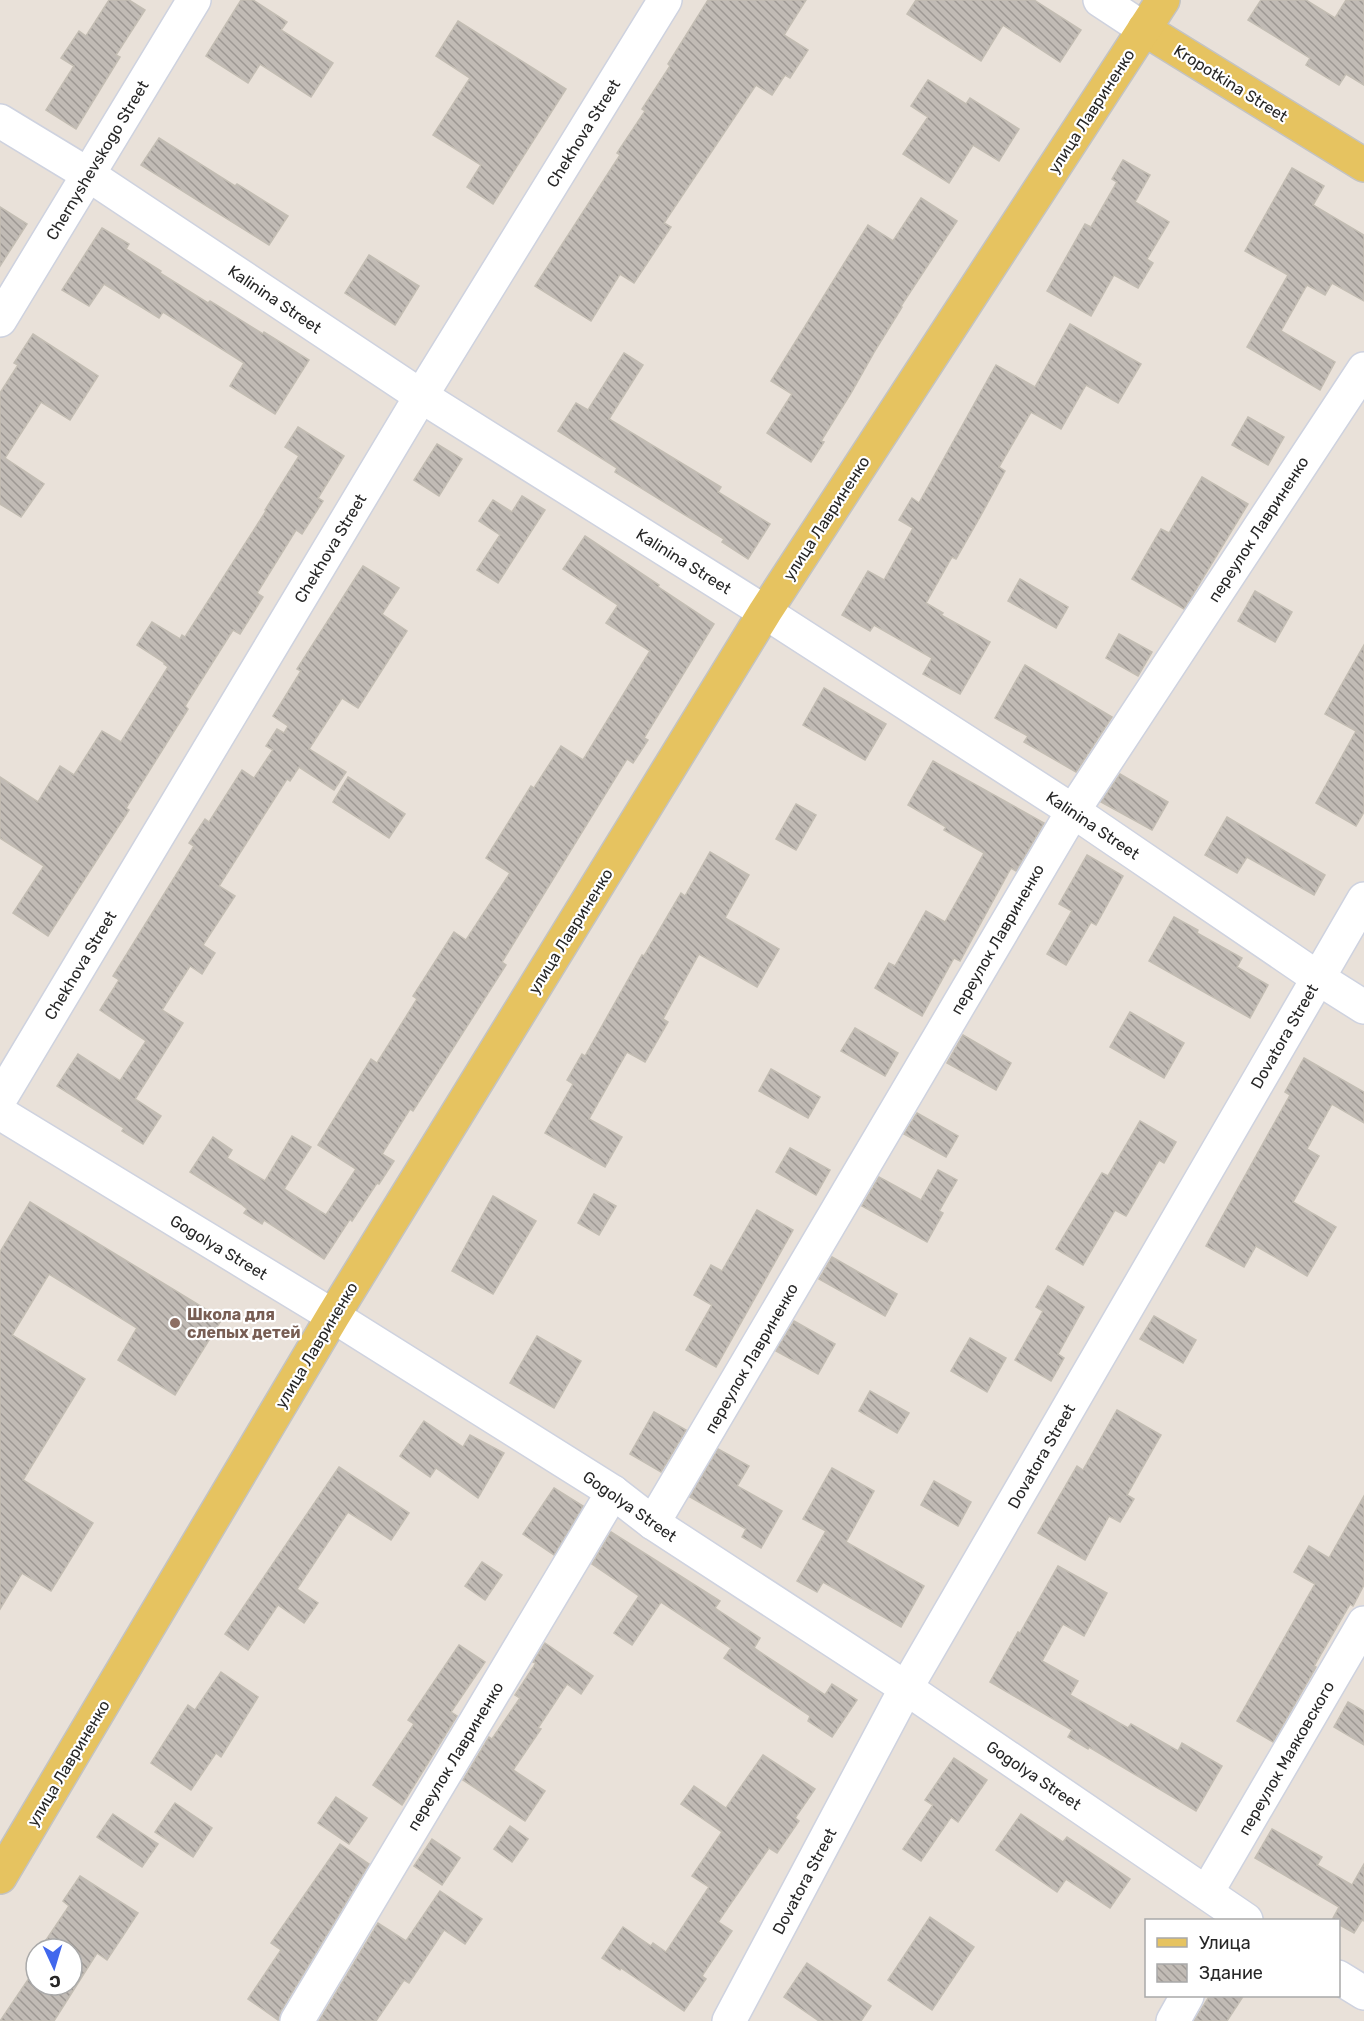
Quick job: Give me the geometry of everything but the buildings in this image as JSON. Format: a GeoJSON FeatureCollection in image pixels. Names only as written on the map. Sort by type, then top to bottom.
{"type":"FeatureCollection","features":[{"type":"Feature","properties":{"kind":"main road","name":"улица Лавриненко"},"geometry":{"type":"LineString","coordinates":[[0,1877],[333,1316],[765,612],[1163,0]]}},
{"type":"Feature","properties":{"kind":"main road","name":"Kropotkina Street"},"geometry":{"type":"LineString","coordinates":[[1144,29],[1364,165]]}},
{"type":"Feature","properties":{"kind":"street","name":"Chernyshevskogo Street"},"geometry":{"type":"LineString","coordinates":[[0,320],[194,0]]}},
{"type":"Feature","properties":{"kind":"street","name":"Chekhova Street"},"geometry":{"type":"LineString","coordinates":[[0,1099],[421,396],[665,0]]}},
{"type":"Feature","properties":{"kind":"street","name":"Kropotkina Street"},"geometry":{"type":"LineString","coordinates":[[1100,0],[1144,29]]}},
{"type":"Feature","properties":{"kind":"street","name":"Kalinina Street"},"geometry":{"type":"LineString","coordinates":[[0,121],[89,175],[421,396],[765,612],[1073,811],[1364,1008]]}},
{"type":"Feature","properties":{"kind":"street","name":"переулок Лавриненко"},"geometry":{"type":"LineString","coordinates":[[653,1523],[1073,811],[1364,369]]}},
{"type":"Feature","properties":{"kind":"street","name":"Dovatora Street"},"geometry":{"type":"LineString","coordinates":[[729,2021],[906,1688],[1364,898]]}},
{"type":"Feature","properties":{"kind":"street","name":"Gogolya Street"},"geometry":{"type":"LineString","coordinates":[[0,1113],[333,1316],[613,1492],[653,1523],[906,1688],[1208,1892],[1236,1918]]}},
{"type":"Feature","properties":{"kind":"street","name":"переулок Лавриненко"},"geometry":{"type":"LineString","coordinates":[[297,2021],[613,1492]]}},
{"type":"Feature","properties":{"kind":"street","name":"переулок Маяковского"},"geometry":{"type":"LineString","coordinates":[[1208,1892],[1364,1623]]}},
{"type":"Feature","properties":{"kind":"street"},"geometry":{"type":"LineString","coordinates":[[1340,1978],[1364,1993]]}},
{"type":"Feature","properties":{"kind":"street"},"geometry":{"type":"LineString","coordinates":[[1173,2021],[1186,1997]]}},
{"type":"Feature","properties":{"kind":"place","name":"Школа для слепых детей"},"geometry":{"type":"Point","coordinates":[175,1323]}}]}
